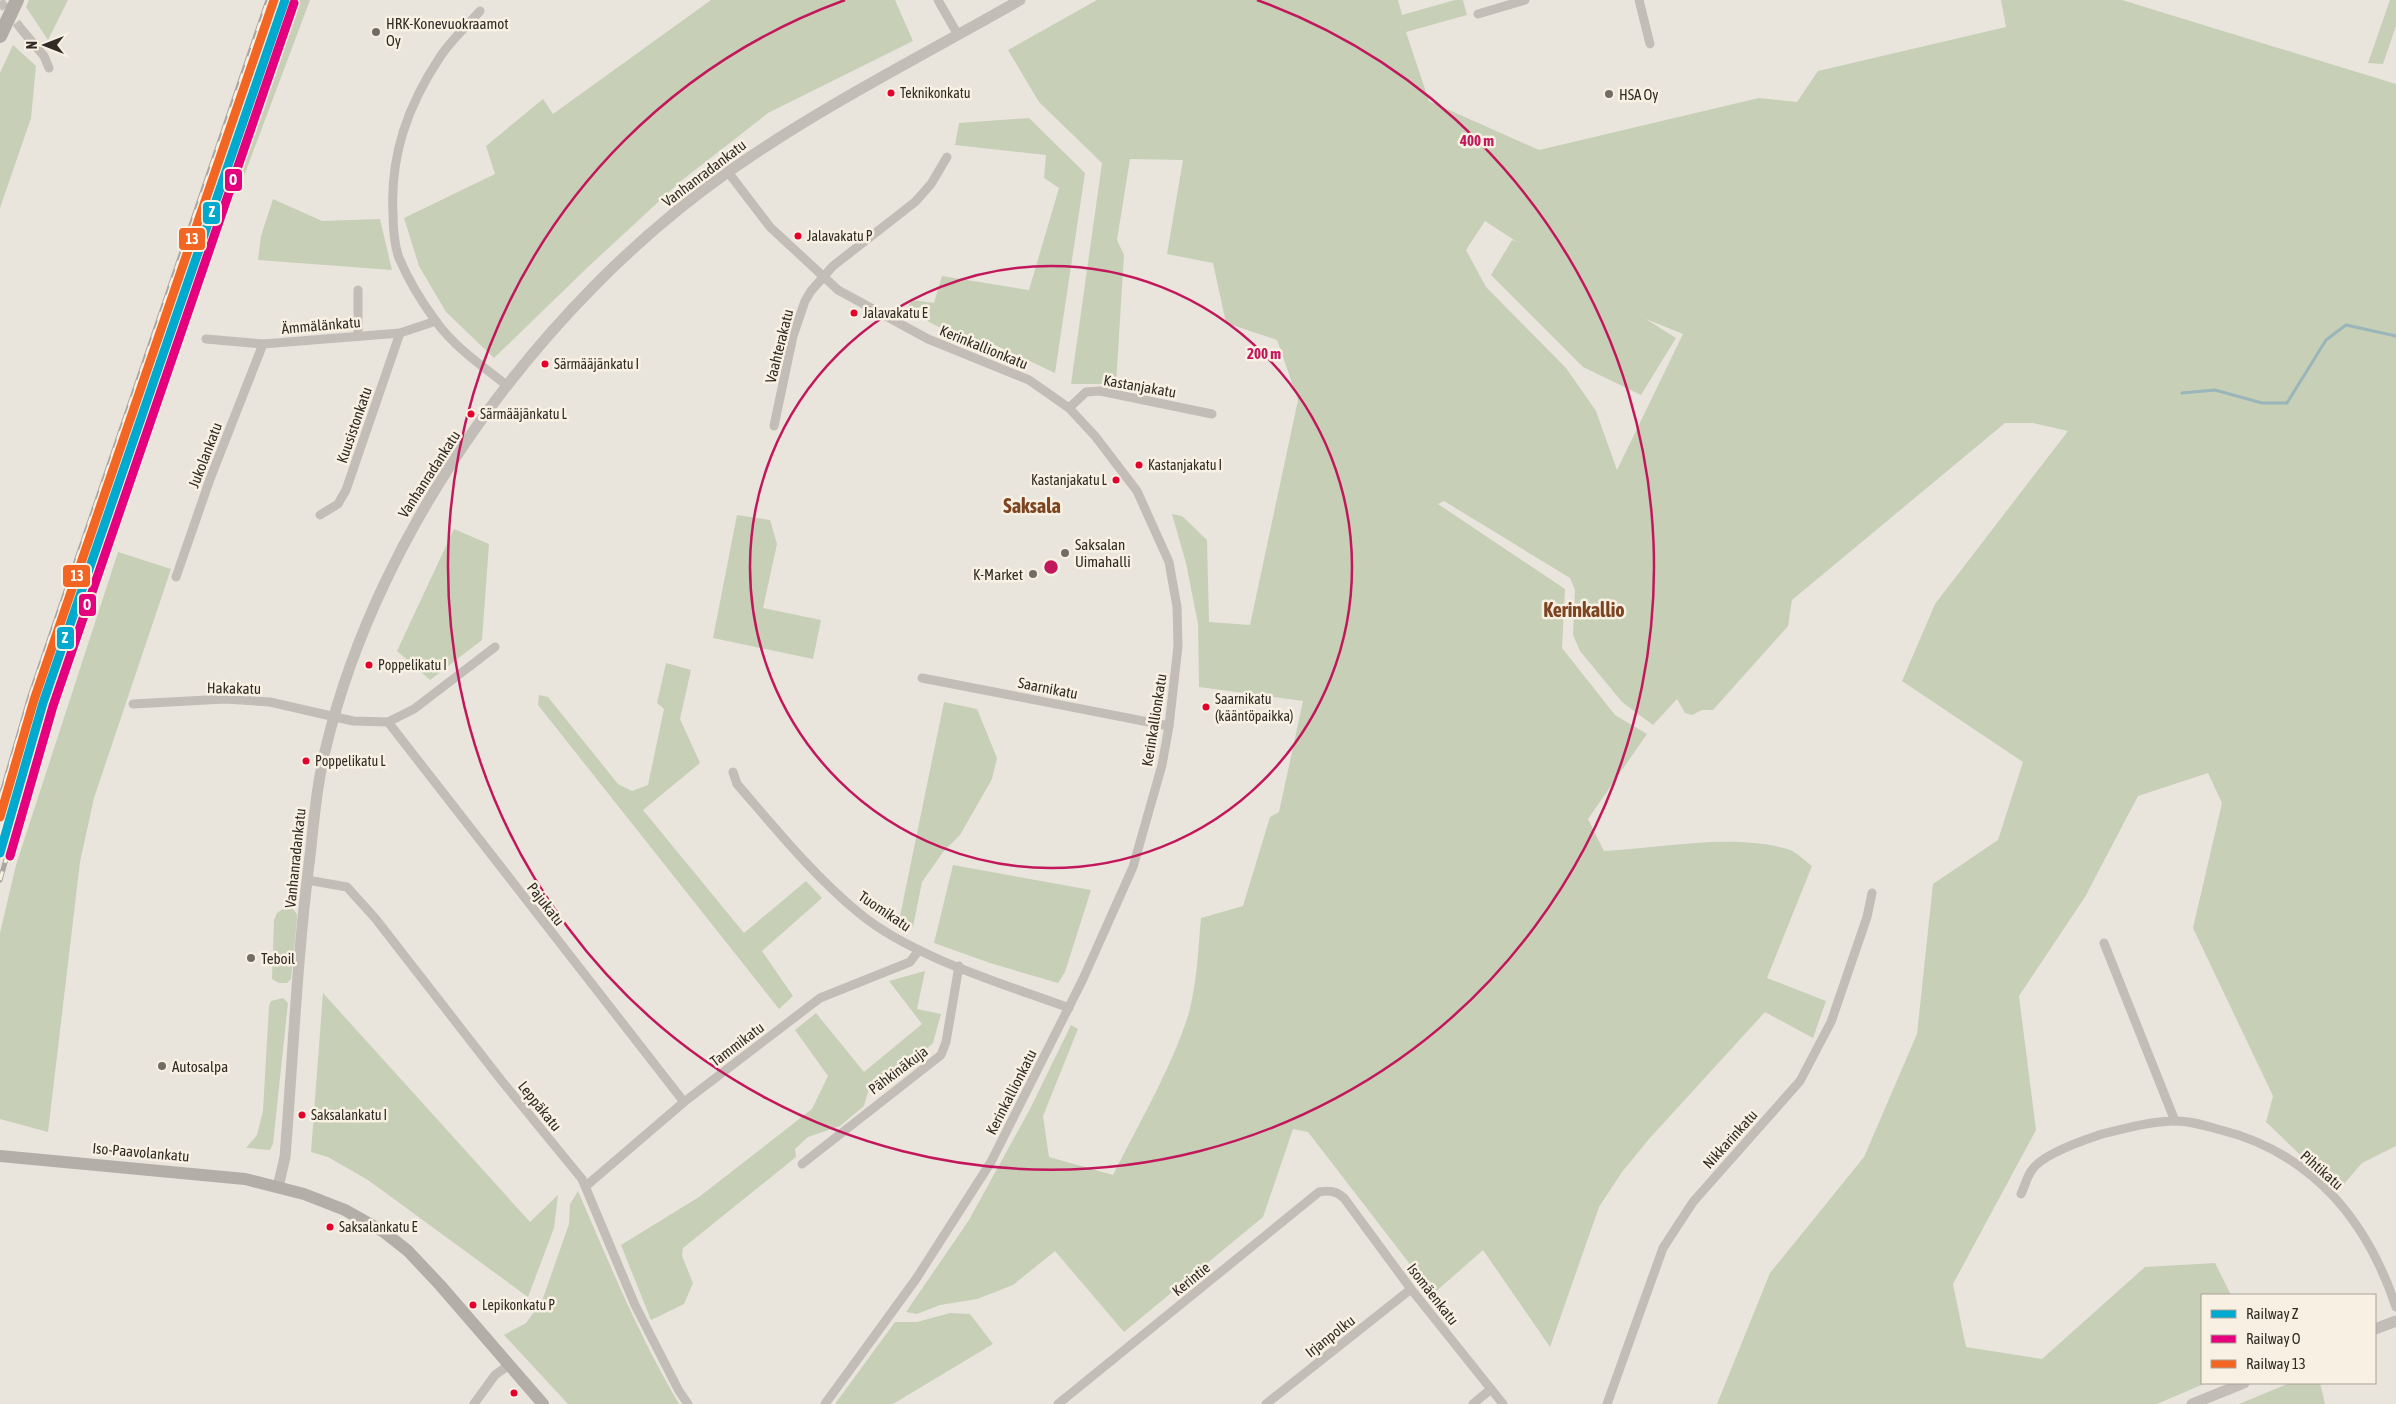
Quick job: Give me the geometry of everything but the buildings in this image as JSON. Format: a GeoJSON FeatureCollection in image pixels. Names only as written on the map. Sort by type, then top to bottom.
{"type":"FeatureCollection","features":[{"type":"Feature","properties":{"kind":"main road"},"geometry":{"type":"LineString","coordinates":[[0,36],[17,0]]}},
{"type":"Feature","properties":{"kind":"main road","name":"Iso-Paavolankatu"},"geometry":{"type":"LineString","coordinates":[[0,1156],[235,1178],[278,1187],[345,1210],[384,1232],[408,1251],[543,1404]]}},
{"type":"Feature","properties":{"kind":"street"},"geometry":{"type":"LineString","coordinates":[[938,0],[958,35]]}},
{"type":"Feature","properties":{"kind":"street","name":"Vanhanradankatu"},"geometry":{"type":"LineString","coordinates":[[278,1187],[285,1158],[307,880],[317,792],[325,749],[352,658],[373,607],[407,536],[462,450],[508,386],[563,321],[608,273],[673,215],[728,172],[809,118],[1020,0]]}},
{"type":"Feature","properties":{"kind":"street"},"geometry":{"type":"LineString","coordinates":[[1478,14],[1525,0]]}},
{"type":"Feature","properties":{"kind":"street"},"geometry":{"type":"LineString","coordinates":[[1639,0],[1650,44]]}},
{"type":"Feature","properties":{"kind":"street"},"geometry":{"type":"LineString","coordinates":[[480,11],[441,55],[416,98],[401,137],[391,183],[393,227],[399,256],[415,289],[436,321],[461,347],[508,386]]}},
{"type":"Feature","properties":{"kind":"street"},"geometry":{"type":"LineString","coordinates":[[22,30],[44,56],[49,68]]}},
{"type":"Feature","properties":{"kind":"street","name":"Vaahterakatu"},"geometry":{"type":"LineString","coordinates":[[774,426],[794,336],[805,301],[822,277],[833,266],[915,202],[931,184],[947,157]]}},
{"type":"Feature","properties":{"kind":"street","name":"Kerinkallionkatu"},"geometry":{"type":"LineString","coordinates":[[728,172],[770,227],[838,290],[928,339],[1030,380],[1070,408],[1101,443],[1138,491],[1169,562],[1176,607],[1178,646],[1169,726],[1162,766],[1133,867],[1069,1008],[990,1162],[916,1279],[825,1404]]}},
{"type":"Feature","properties":{"kind":"street"},"geometry":{"type":"LineString","coordinates":[[358,290],[358,336]]}},
{"type":"Feature","properties":{"kind":"street","name":"Ämmälänkatu"},"geometry":{"type":"LineString","coordinates":[[206,339],[263,344],[400,333],[436,321]]}},
{"type":"Feature","properties":{"kind":"street","name":"Kuusistonkatu"},"geometry":{"type":"LineString","coordinates":[[320,516],[338,504],[346,490],[400,333]]}},
{"type":"Feature","properties":{"kind":"street","name":"Jukolankatu"},"geometry":{"type":"LineString","coordinates":[[176,577],[210,479],[263,344]]}},
{"type":"Feature","properties":{"kind":"street","name":"Kastanjakatu"},"geometry":{"type":"LineString","coordinates":[[1070,408],[1086,392],[1100,391],[1212,414]]}},
{"type":"Feature","properties":{"kind":"street"},"geometry":{"type":"LineString","coordinates":[[388,722],[414,709],[495,647]]}},
{"type":"Feature","properties":{"kind":"street","name":"Saarnikatu"},"geometry":{"type":"LineString","coordinates":[[922,678],[1169,726]]}},
{"type":"Feature","properties":{"kind":"street","name":"Hakakatu"},"geometry":{"type":"LineString","coordinates":[[132,704],[234,700],[270,702],[370,723],[388,722]]}},
{"type":"Feature","properties":{"kind":"street","name":"Pajukatu"},"geometry":{"type":"LineString","coordinates":[[388,722],[684,1102]]}},
{"type":"Feature","properties":{"kind":"street","name":"Tuomikatu"},"geometry":{"type":"LineString","coordinates":[[733,772],[737,784],[811,869],[860,914],[919,950],[1069,1008]]}},
{"type":"Feature","properties":{"kind":"street","name":"Leppäkatu"},"geometry":{"type":"LineString","coordinates":[[307,880],[347,887],[375,918],[586,1186],[635,1305],[688,1404]]}},
{"type":"Feature","properties":{"kind":"street","name":"Nikkarinkatu"},"geometry":{"type":"LineString","coordinates":[[1607,1404],[1663,1248],[1693,1202],[1800,1081],[1831,1022],[1867,917],[1872,893]]}},
{"type":"Feature","properties":{"kind":"street"},"geometry":{"type":"LineString","coordinates":[[2104,943],[2175,1121]]}},
{"type":"Feature","properties":{"kind":"street","name":"Tammikatu"},"geometry":{"type":"LineString","coordinates":[[586,1186],[684,1102],[820,998],[910,962],[919,950]]}},
{"type":"Feature","properties":{"kind":"street","name":"Pähkinäkuja"},"geometry":{"type":"LineString","coordinates":[[802,1164],[940,1056],[946,1042],[959,966]]}},
{"type":"Feature","properties":{"kind":"street","name":"Pihtikatu"},"geometry":{"type":"LineString","coordinates":[[2022,1194],[2032,1168],[2048,1157],[2092,1137],[2136,1125],[2175,1121],[2200,1125],[2258,1142],[2298,1164],[2315,1178],[2339,1203],[2366,1239],[2396,1307]]}},
{"type":"Feature","properties":{"kind":"street","name":"Kerintie"},"geometry":{"type":"LineString","coordinates":[[1058,1404],[1319,1192],[1332,1191],[1344,1198]]}},
{"type":"Feature","properties":{"kind":"street","name":"Isomäenkatu"},"geometry":{"type":"LineString","coordinates":[[1344,1198],[1411,1289],[1503,1404]]}},
{"type":"Feature","properties":{"kind":"street","name":"Irjanpolku"},"geometry":{"type":"LineString","coordinates":[[1266,1404],[1411,1289]]}},
{"type":"Feature","properties":{"kind":"street"},"geometry":{"type":"LineString","coordinates":[[2376,1329],[2396,1321]]}},
{"type":"Feature","properties":{"kind":"street"},"geometry":{"type":"LineString","coordinates":[[474,1404],[496,1375],[509,1365]]}},
{"type":"Feature","properties":{"kind":"street"},"geometry":{"type":"LineString","coordinates":[[2192,1404],[2242,1384]]}},
{"type":"Feature","properties":{"kind":"street"},"geometry":{"type":"LineString","coordinates":[[1473,1404],[1492,1389]]}},
{"type":"Feature","properties":{"kind":"green space"},"geometry":{"type":"Polygon","coordinates":[[[29,0],[68,0],[48,40],[26,7],[29,0]]]}},
{"type":"Feature","properties":{"kind":"green space"},"geometry":{"type":"Polygon","coordinates":[[[299,0],[310,0],[241,184],[236,174],[299,0]]]}},
{"type":"Feature","properties":{"kind":"green space"},"geometry":{"type":"Polygon","coordinates":[[[711,0],[895,0],[913,41],[768,113],[681,181],[494,358],[446,312],[419,266],[404,218],[495,174],[486,146],[543,99],[553,114],[711,0]]]}},
{"type":"Feature","properties":{"kind":"green space"},"geometry":{"type":"Polygon","coordinates":[[[1097,0],[1398,0],[1402,15],[1455,0],[1463,0],[1467,15],[1406,32],[1429,101],[1539,150],[1759,98],[1797,102],[1818,71],[2006,27],[2001,0],[2122,0],[2396,84],[2396,1146],[2362,1163],[2338,1191],[2266,1122],[2273,1096],[2193,928],[2222,803],[2208,773],[2138,796],[2085,897],[2019,996],[2036,1130],[1953,1284],[1966,1347],[2042,1359],[2145,1267],[2215,1263],[2230,1294],[2201,1294],[2201,1384],[2204,1384],[2157,1404],[1717,1404],[1770,1273],[1864,1157],[1917,1034],[1933,884],[1998,840],[2023,762],[1902,681],[1935,604],[2068,431],[2033,423],[2005,423],[1792,600],[1788,626],[1713,710],[1702,710],[1692,715],[1685,713],[1677,699],[1653,725],[1622,702],[1580,651],[1573,635],[1575,590],[1570,578],[1444,501],[1438,504],[1565,589],[1562,648],[1615,715],[1647,734],[1588,819],[1604,851],[1696,843],[1744,842],[1766,844],[1790,850],[1812,866],[1767,978],[1826,1001],[1813,1038],[1765,1012],[1649,1139],[1622,1172],[1599,1207],[1550,1347],[1483,1250],[1433,1294],[1308,1132],[1293,1129],[1263,1217],[1124,1332],[1055,1251],[1013,1285],[977,1299],[940,1305],[917,1314],[906,1312],[969,1220],[1030,1109],[1071,1025],[1078,1029],[1043,1116],[1049,1157],[1113,1175],[1154,1097],[1188,1016],[1195,980],[1201,918],[1243,906],[1270,817],[1279,812],[1303,701],[1199,687],[1198,624],[1186,563],[1172,514],[1182,516],[1207,540],[1209,622],[1250,625],[1298,400],[1277,340],[1226,323],[1213,263],[1167,254],[1183,160],[1130,159],[1117,240],[1124,255],[1116,384],[1071,384],[1102,163],[1039,102],[1008,50],[1097,0]],[[1485,221],[1466,250],[1486,287],[1566,368],[1596,411],[1617,470],[1683,334],[1646,319],[1676,338],[1641,395],[1583,367],[1491,275],[1512,240],[1517,242],[1485,221]]]}},
{"type":"Feature","properties":{"kind":"green space"},"geometry":{"type":"Polygon","coordinates":[[[2390,0],[2396,0],[2396,26],[2383,64],[2368,63],[2390,0]]]}},
{"type":"Feature","properties":{"kind":"green space"},"geometry":{"type":"Polygon","coordinates":[[[13,45],[36,66],[31,118],[0,208],[0,73],[13,45]]]}},
{"type":"Feature","properties":{"kind":"green space"},"geometry":{"type":"Polygon","coordinates":[[[1029,118],[1085,173],[1055,373],[995,345],[939,327],[906,310],[912,300],[934,303],[942,276],[1029,290],[1059,188],[1044,178],[1046,155],[955,145],[959,123],[1029,118]]]}},
{"type":"Feature","properties":{"kind":"green space"},"geometry":{"type":"Polygon","coordinates":[[[273,199],[322,221],[380,219],[392,270],[258,260],[261,236],[273,199]]]}},
{"type":"Feature","properties":{"kind":"green space"},"geometry":{"type":"Polygon","coordinates":[[[737,515],[770,520],[777,544],[763,608],[821,620],[813,659],[713,638],[737,515]]]}},
{"type":"Feature","properties":{"kind":"green space"},"geometry":{"type":"Polygon","coordinates":[[[454,529],[489,544],[482,640],[430,680],[397,651],[454,529]]]}},
{"type":"Feature","properties":{"kind":"green space"},"geometry":{"type":"Polygon","coordinates":[[[118,552],[171,569],[94,798],[80,862],[48,1132],[0,1119],[0,933],[16,865],[118,552]]]}},
{"type":"Feature","properties":{"kind":"green space"},"geometry":{"type":"Polygon","coordinates":[[[666,663],[691,670],[680,719],[700,763],[643,810],[744,933],[806,881],[822,898],[762,951],[793,996],[779,1009],[538,705],[539,695],[548,697],[618,784],[632,791],[648,785],[664,709],[657,703],[666,663]]]}},
{"type":"Feature","properties":{"kind":"green space"},"geometry":{"type":"Polygon","coordinates":[[[944,702],[977,709],[997,758],[992,779],[960,835],[943,852],[922,882],[913,927],[899,921],[944,702]]]}},
{"type":"Feature","properties":{"kind":"green space"},"geometry":{"type":"Polygon","coordinates":[[[953,865],[1091,890],[1065,972],[1058,983],[990,963],[934,943],[953,865]]]}},
{"type":"Feature","properties":{"kind":"green space"},"geometry":{"type":"Polygon","coordinates":[[[286,907],[291,907],[297,914],[297,920],[291,979],[287,983],[279,983],[272,979],[274,920],[277,913],[286,907]]]}},
{"type":"Feature","properties":{"kind":"green space"},"geometry":{"type":"Polygon","coordinates":[[[925,971],[917,1009],[941,1014],[933,1043],[900,1075],[880,1082],[868,1092],[864,1106],[840,1126],[808,1137],[795,1149],[796,1157],[683,1248],[682,1256],[693,1283],[684,1304],[651,1320],[621,1245],[699,1197],[812,1109],[828,1076],[795,1030],[816,1013],[864,1072],[922,1024],[889,981],[925,971]]]}},
{"type":"Feature","properties":{"kind":"green space"},"geometry":{"type":"Polygon","coordinates":[[[323,993],[530,1222],[558,1195],[554,1228],[528,1297],[368,1180],[328,1157],[311,1152],[323,993]]]}},
{"type":"Feature","properties":{"kind":"green space"},"geometry":{"type":"Polygon","coordinates":[[[283,998],[288,1003],[273,1144],[270,1150],[246,1148],[257,1135],[263,1111],[269,1006],[271,1001],[283,998]]]}},
{"type":"Feature","properties":{"kind":"green space"},"geometry":{"type":"Polygon","coordinates":[[[578,1191],[638,1326],[679,1404],[568,1404],[504,1335],[526,1323],[542,1301],[569,1224],[570,1204],[578,1191]]]}},
{"type":"Feature","properties":{"kind":"green space"},"geometry":{"type":"Polygon","coordinates":[[[950,1313],[970,1314],[993,1344],[893,1404],[835,1404],[895,1322],[917,1322],[950,1313]]]}},
{"type":"Feature","properties":{"kind":"green space"},"geometry":{"type":"Polygon","coordinates":[[[2288,1384],[2320,1384],[2325,1404],[2239,1404],[2288,1384]]]}},
{"type":"Feature","properties":{"kind":"waterway"},"geometry":{"type":"LineString","coordinates":[[2182,393],[2215,390],[2262,403],[2287,403],[2326,340],[2346,325],[2396,336]]}},
{"type":"Feature","properties":{"kind":"tunnel"},"geometry":{"type":"LineString","coordinates":[[0,1],[22,30]]}},
{"type":"Feature","properties":{"kind":"railway"},"geometry":{"type":"LineString","coordinates":[[0,799],[30,696],[268,0]]}},
{"type":"Feature","properties":{"kind":"railway"},"geometry":{"type":"LineString","coordinates":[[0,880],[50,708],[293,0]]}},
{"type":"Feature","properties":{"kind":"rail line","name":"13"},"geometry":{"type":"LineString","coordinates":[[0,817],[34,700],[274,0]]}},
{"type":"Feature","properties":{"kind":"rail line","name":"Z"},"geometry":{"type":"LineString","coordinates":[[0,853],[43,703],[285,0]]}},
{"type":"Feature","properties":{"kind":"rail line","name":"O"},"geometry":{"type":"LineString","coordinates":[[10,856],[53,706],[294,3]]}},
{"type":"Feature","properties":{"kind":"place","name":"HRK-Konevuokraamot Oy"},"geometry":{"type":"Point","coordinates":[376,32]}},
{"type":"Feature","properties":{"kind":"place","name":"Teknikonkatu"},"geometry":{"type":"Point","coordinates":[891,93]}},
{"type":"Feature","properties":{"kind":"place","name":"HSA Oy"},"geometry":{"type":"Point","coordinates":[1609,94]}},
{"type":"Feature","properties":{"kind":"place","name":"Jalavakatu P"},"geometry":{"type":"Point","coordinates":[798,236]}},
{"type":"Feature","properties":{"kind":"place","name":"Jalavakatu E"},"geometry":{"type":"Point","coordinates":[854,313]}},
{"type":"Feature","properties":{"kind":"place","name":"Särmääjänkatu I"},"geometry":{"type":"Point","coordinates":[545,364]}},
{"type":"Feature","properties":{"kind":"place","name":"Särmääjänkatu L"},"geometry":{"type":"Point","coordinates":[471,414]}},
{"type":"Feature","properties":{"kind":"place","name":"Kastanjakatu I"},"geometry":{"type":"Point","coordinates":[1139,465]}},
{"type":"Feature","properties":{"kind":"place","name":"Kastanjakatu L"},"geometry":{"type":"Point","coordinates":[1116,480]}},
{"type":"Feature","properties":{"kind":"place","name":"Saksalan Uimahalli"},"geometry":{"type":"Point","coordinates":[1065,553]}},
{"type":"Feature","properties":{"kind":"place","name":"K-Market"},"geometry":{"type":"Point","coordinates":[1033,574]}},
{"type":"Feature","properties":{"kind":"place","name":"Poppelikatu I"},"geometry":{"type":"Point","coordinates":[369,665]}},
{"type":"Feature","properties":{"kind":"place","name":"Saarnikatu (kääntöpaikka)"},"geometry":{"type":"Point","coordinates":[1206,707]}},
{"type":"Feature","properties":{"kind":"place","name":"Poppelikatu L"},"geometry":{"type":"Point","coordinates":[306,761]}},
{"type":"Feature","properties":{"kind":"place","name":"Teboil"},"geometry":{"type":"Point","coordinates":[251,958]}},
{"type":"Feature","properties":{"kind":"place","name":"Autosalpa"},"geometry":{"type":"Point","coordinates":[162,1066]}},
{"type":"Feature","properties":{"kind":"place","name":"Saksalankatu I"},"geometry":{"type":"Point","coordinates":[302,1115]}},
{"type":"Feature","properties":{"kind":"place","name":"Saksalankatu E"},"geometry":{"type":"Point","coordinates":[330,1227]}},
{"type":"Feature","properties":{"kind":"place","name":"Lepikonkatu P"},"geometry":{"type":"Point","coordinates":[473,1305]}},
{"type":"Feature","properties":{"kind":"district","name":"Saksala"},"geometry":{"type":"Point","coordinates":[1032,505]}},
{"type":"Feature","properties":{"kind":"district","name":"Kerinkallio"},"geometry":{"type":"Point","coordinates":[1584,609]}}]}
